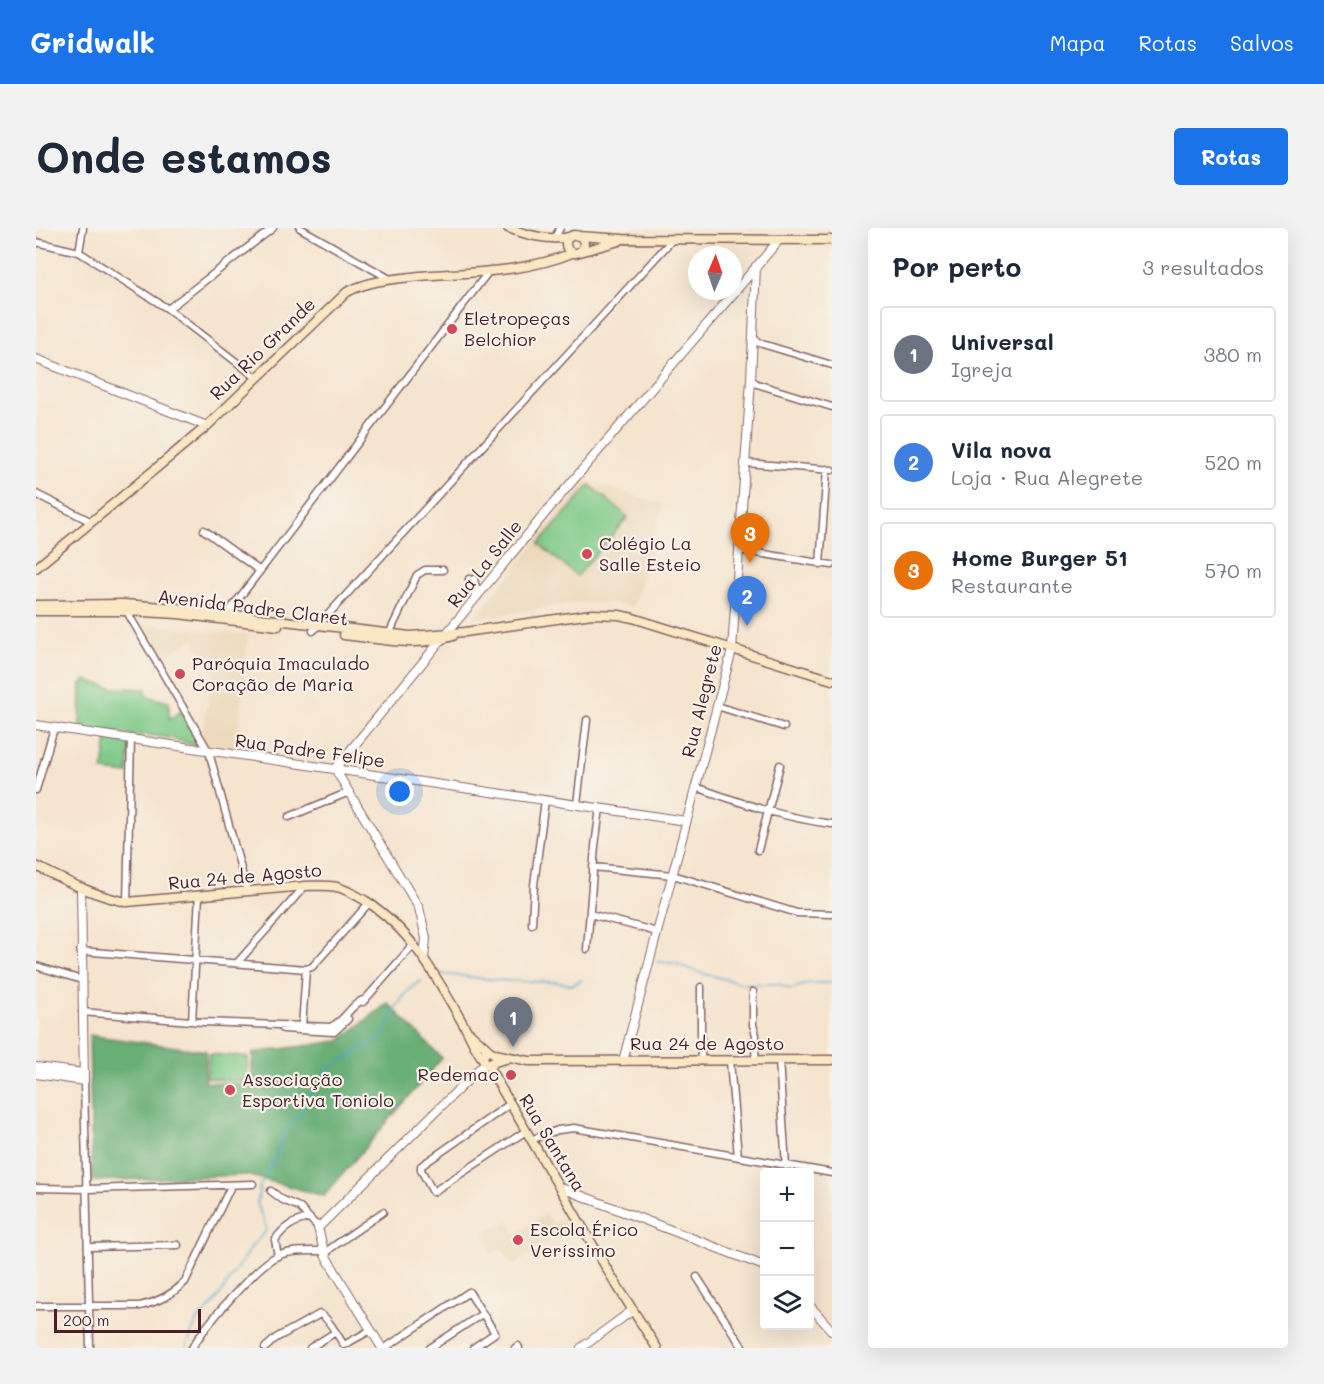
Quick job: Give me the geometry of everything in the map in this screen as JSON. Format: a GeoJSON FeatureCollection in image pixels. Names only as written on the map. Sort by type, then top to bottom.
{"type":"FeatureCollection","features":[{"type":"Feature","properties":{"kind":"main road"},"geometry":{"type":"LineString","coordinates":[[507,228],[572,245],[623,239],[832,240]]}},
{"type":"Feature","properties":{"kind":"main road"},"geometry":{"type":"LineString","coordinates":[[572,245],[604,241]]}},
{"type":"Feature","properties":{"kind":"main road","name":"Rua Rio Grande"},"geometry":{"type":"LineString","coordinates":[[36,568],[207,426],[347,292],[359,285],[390,279],[533,265],[559,258],[572,245]]}},
{"type":"Feature","properties":{"kind":"main road","name":"Avenida Padre Claret"},"geometry":{"type":"LineString","coordinates":[[36,605],[125,607],[227,614],[300,626]]}},
{"type":"Feature","properties":{"kind":"main road","name":"Avenida Padre Claret"},"geometry":{"type":"LineString","coordinates":[[36,611],[125,607],[389,634],[421,636],[465,633]]}},
{"type":"Feature","properties":{"kind":"main road","name":"Avenida Padre Claret"},"geometry":{"type":"LineString","coordinates":[[319,627],[417,643],[441,640],[465,633],[604,614],[633,618],[832,680]]}},
{"type":"Feature","properties":{"kind":"main road","name":"Rua 24 de Agosto"},"geometry":{"type":"LineString","coordinates":[[36,866],[81,888],[109,899],[127,902],[305,886],[327,886],[351,892],[394,922],[414,944],[467,1030],[489,1060],[832,1060]]}},
{"type":"Feature","properties":{"kind":"main road","name":"Rua Santana"},"geometry":{"type":"LineString","coordinates":[[489,1060],[494,1078],[533,1139],[657,1348]]}},
{"type":"Feature","properties":{"kind":"street"},"geometry":{"type":"LineString","coordinates":[[79,252],[83,228]]}},
{"type":"Feature","properties":{"kind":"street"},"geometry":{"type":"LineString","coordinates":[[168,309],[273,228]]}},
{"type":"Feature","properties":{"kind":"street"},"geometry":{"type":"LineString","coordinates":[[300,228],[390,279]]}},
{"type":"Feature","properties":{"kind":"street"},"geometry":{"type":"LineString","coordinates":[[555,239],[560,228]]}},
{"type":"Feature","properties":{"kind":"street"},"geometry":{"type":"LineString","coordinates":[[319,627],[673,239]]}},
{"type":"Feature","properties":{"kind":"street","name":"Rua La Salle"},"geometry":{"type":"LineString","coordinates":[[335,769],[552,505],[780,239]]}},
{"type":"Feature","properties":{"kind":"street"},"geometry":{"type":"LineString","coordinates":[[36,242],[79,252],[168,309],[256,378]]}},
{"type":"Feature","properties":{"kind":"street","name":"Rua Alegrete"},"geometry":{"type":"LineString","coordinates":[[623,1061],[732,650],[751,380],[756,266]]}},
{"type":"Feature","properties":{"kind":"street"},"geometry":{"type":"LineString","coordinates":[[227,614],[490,270]]}},
{"type":"Feature","properties":{"kind":"street"},"geometry":{"type":"LineString","coordinates":[[753,337],[759,343],[832,365]]}},
{"type":"Feature","properties":{"kind":"street"},"geometry":{"type":"LineString","coordinates":[[36,359],[207,426]]}},
{"type":"Feature","properties":{"kind":"street"},"geometry":{"type":"LineString","coordinates":[[751,380],[756,384],[832,407]]}},
{"type":"Feature","properties":{"kind":"street"},"geometry":{"type":"LineString","coordinates":[[744,463],[830,469],[820,564]]}},
{"type":"Feature","properties":{"kind":"street"},"geometry":{"type":"LineString","coordinates":[[36,494],[92,522]]}},
{"type":"Feature","properties":{"kind":"street"},"geometry":{"type":"LineString","coordinates":[[204,530],[260,571]]}},
{"type":"Feature","properties":{"kind":"street"},"geometry":{"type":"LineString","coordinates":[[739,550],[832,565]]}},
{"type":"Feature","properties":{"kind":"street"},"geometry":{"type":"LineString","coordinates":[[389,634],[417,575],[425,570],[443,570]]}},
{"type":"Feature","properties":{"kind":"street"},"geometry":{"type":"LineString","coordinates":[[472,579],[471,588],[479,595]]}},
{"type":"Feature","properties":{"kind":"street"},"geometry":{"type":"LineString","coordinates":[[125,607],[209,752],[247,891]]}},
{"type":"Feature","properties":{"kind":"street"},"geometry":{"type":"LineString","coordinates":[[717,706],[784,726]]}},
{"type":"Feature","properties":{"kind":"street"},"geometry":{"type":"LineString","coordinates":[[577,804],[587,720]]}},
{"type":"Feature","properties":{"kind":"street","name":"Rua Padre Felipe"},"geometry":{"type":"LineString","coordinates":[[36,725],[686,821]]}},
{"type":"Feature","properties":{"kind":"street"},"geometry":{"type":"LineString","coordinates":[[36,790],[54,728]]}},
{"type":"Feature","properties":{"kind":"street"},"geometry":{"type":"LineString","coordinates":[[127,902],[131,739]]}},
{"type":"Feature","properties":{"kind":"street"},"geometry":{"type":"LineString","coordinates":[[758,850],[780,765]]}},
{"type":"Feature","properties":{"kind":"street"},"geometry":{"type":"LineString","coordinates":[[335,769],[418,908],[424,931],[426,951],[424,959]]}},
{"type":"Feature","properties":{"kind":"street"},"geometry":{"type":"LineString","coordinates":[[696,787],[768,812],[832,824]]}},
{"type":"Feature","properties":{"kind":"street"},"geometry":{"type":"LineString","coordinates":[[289,817],[349,792]]}},
{"type":"Feature","properties":{"kind":"street"},"geometry":{"type":"LineString","coordinates":[[532,924],[544,800]]}},
{"type":"Feature","properties":{"kind":"street"},"geometry":{"type":"LineString","coordinates":[[587,949],[600,808]]}},
{"type":"Feature","properties":{"kind":"street"},"geometry":{"type":"LineString","coordinates":[[594,867],[673,875],[797,913],[832,914]]}},
{"type":"Feature","properties":{"kind":"street"},"geometry":{"type":"LineString","coordinates":[[238,962],[305,886]]}},
{"type":"Feature","properties":{"kind":"street"},"geometry":{"type":"LineString","coordinates":[[81,888],[80,951],[88,1189],[90,1348]]}},
{"type":"Feature","properties":{"kind":"street"},"geometry":{"type":"LineString","coordinates":[[192,1021],[199,896]]}},
{"type":"Feature","properties":{"kind":"street"},"geometry":{"type":"LineString","coordinates":[[80,951],[306,969],[312,967],[369,903]]}},
{"type":"Feature","properties":{"kind":"street"},"geometry":{"type":"LineString","coordinates":[[590,914],[657,932]]}},
{"type":"Feature","properties":{"kind":"street"},"geometry":{"type":"LineString","coordinates":[[82,1012],[332,1030],[344,1024],[421,938],[424,931]]}},
{"type":"Feature","properties":{"kind":"street"},"geometry":{"type":"LineString","coordinates":[[36,966],[82,980]]}},
{"type":"Feature","properties":{"kind":"street"},"geometry":{"type":"LineString","coordinates":[[302,1028],[306,969]]}},
{"type":"Feature","properties":{"kind":"street"},"geometry":{"type":"LineString","coordinates":[[701,987],[701,1061]]}},
{"type":"Feature","properties":{"kind":"street"},"geometry":{"type":"LineString","coordinates":[[753,992],[755,1061]]}},
{"type":"Feature","properties":{"kind":"street"},"geometry":{"type":"LineString","coordinates":[[473,1348],[495,1333],[469,1292],[383,1348],[324,1253],[318,1234],[320,1225],[489,1060]]}},
{"type":"Feature","properties":{"kind":"street"},"geometry":{"type":"LineString","coordinates":[[779,1060],[786,1166]]}},
{"type":"Feature","properties":{"kind":"street"},"geometry":{"type":"LineString","coordinates":[[730,1061],[738,1157]]}},
{"type":"Feature","properties":{"kind":"street"},"geometry":{"type":"LineString","coordinates":[[36,1067],[84,1077]]}},
{"type":"Feature","properties":{"kind":"street"},"geometry":{"type":"LineString","coordinates":[[36,1074],[84,1077]]}},
{"type":"Feature","properties":{"kind":"street"},"geometry":{"type":"LineString","coordinates":[[510,1104],[421,1166],[434,1192],[526,1131]]}},
{"type":"Feature","properties":{"kind":"street"},"geometry":{"type":"LineString","coordinates":[[533,1139],[558,1130],[574,1128],[832,1173]]}},
{"type":"Feature","properties":{"kind":"street"},"geometry":{"type":"LineString","coordinates":[[36,1188],[88,1189],[253,1184]]}},
{"type":"Feature","properties":{"kind":"street"},"geometry":{"type":"LineString","coordinates":[[36,1306],[140,1306],[153,1303],[175,1292],[185,1281],[231,1186]]}},
{"type":"Feature","properties":{"kind":"street"},"geometry":{"type":"LineString","coordinates":[[560,1187],[760,1264]]}},
{"type":"Feature","properties":{"kind":"street"},"geometry":{"type":"LineString","coordinates":[[271,1191],[283,1200],[299,1207],[315,1224],[320,1225]]}},
{"type":"Feature","properties":{"kind":"street"},"geometry":{"type":"LineString","coordinates":[[192,1348],[202,1333],[258,1270],[278,1256],[300,1251],[324,1253],[383,1212]]}},
{"type":"Feature","properties":{"kind":"street"},"geometry":{"type":"LineString","coordinates":[[278,1256],[276,1240],[283,1229],[308,1218]]}},
{"type":"Feature","properties":{"kind":"street"},"geometry":{"type":"LineString","coordinates":[[88,1247],[178,1245]]}},
{"type":"Feature","properties":{"kind":"street"},"geometry":{"type":"LineString","coordinates":[[697,1277],[743,1348]]}},
{"type":"Feature","properties":{"kind":"street"},"geometry":{"type":"LineString","coordinates":[[581,1348],[633,1310]]}},
{"type":"Feature","properties":{"kind":"street"},"geometry":{"type":"LineString","coordinates":[[814,1311],[832,1331]]}},
{"type":"Feature","properties":{"kind":"street"},"geometry":{"type":"LineString","coordinates":[[265,1348],[276,1338],[320,1314],[326,1317],[334,1333],[344,1345],[371,1330]]}},
{"type":"Feature","properties":{"kind":"street"},"geometry":{"type":"LineString","coordinates":[[430,1348],[482,1314]]}},
{"type":"Feature","properties":{"kind":"street"},"geometry":{"type":"LineString","coordinates":[[310,1348],[334,1333]]}},
{"type":"Feature","properties":{"kind":"shaded area","name":"Colégio La Salle Esteio"},"geometry":{"type":"Polygon","coordinates":[[[585,480],[663,505],[633,607],[613,603],[580,602],[474,619],[585,480]]]}},
{"type":"Feature","properties":{"kind":"shaded area"},"geometry":{"type":"Polygon","coordinates":[[[142,625],[248,634],[237,748],[207,744],[202,735],[214,673],[193,639],[161,658],[142,625]]]}},
{"type":"Feature","properties":{"kind":"shaded area","name":"Escola Érico Veríssimo"},"geometry":{"type":"Polygon","coordinates":[[[546,1214],[553,1223],[560,1219],[572,1224],[513,1266],[501,1247],[491,1254],[485,1231],[509,1220],[516,1233],[546,1214]]]}},
{"type":"Feature","properties":{"kind":"green space"},"geometry":{"type":"Polygon","coordinates":[[[590,485],[628,517],[577,576],[539,544],[590,485]]]}},
{"type":"Feature","properties":{"kind":"green space"},"geometry":{"type":"Polygon","coordinates":[[[84,680],[114,688],[146,689],[146,696],[169,702],[169,719],[181,711],[204,748],[169,738],[112,733],[80,726],[81,683],[84,683],[84,680]]]}},
{"type":"Feature","properties":{"kind":"green space"},"geometry":{"type":"Polygon","coordinates":[[[107,738],[130,741],[128,774],[103,771],[107,738]]]}},
{"type":"Feature","properties":{"kind":"green space"},"geometry":{"type":"Polygon","coordinates":[[[388,1003],[442,1058],[324,1196],[247,1175],[92,1181],[89,1035],[206,1051],[205,1082],[251,1085],[253,1053],[339,1041],[388,1003]]]}},
{"type":"Feature","properties":{"kind":"green space"},"geometry":{"type":"Polygon","coordinates":[[[209,1054],[248,1057],[247,1082],[207,1078],[209,1054]]]}},
{"type":"Feature","properties":{"kind":"waterway"},"geometry":{"type":"LineString","coordinates":[[657,962],[673,963],[744,984],[778,984],[791,989],[810,983],[832,983]]}},
{"type":"Feature","properties":{"kind":"waterway"},"geometry":{"type":"LineString","coordinates":[[441,974],[508,981],[558,982],[571,985],[582,980]]}},
{"type":"Feature","properties":{"kind":"waterway"},"geometry":{"type":"LineString","coordinates":[[186,1348],[196,1322],[213,1305],[251,1247],[267,1230],[257,1203],[260,1186],[277,1155],[284,1132],[300,1115],[315,1086],[328,1069],[384,1036],[395,1009],[403,997],[414,985],[422,981]]}},
{"type":"Feature","properties":{"kind":"place","name":"Eletropeças Belchior"},"geometry":{"type":"Point","coordinates":[452,329]}},
{"type":"Feature","properties":{"kind":"place","name":"Colégio La Salle Esteio"},"geometry":{"type":"Point","coordinates":[587,554]}},
{"type":"Feature","properties":{"kind":"place","name":"Home Burger 51"},"geometry":{"type":"Point","coordinates":[750,563]}},
{"type":"Feature","properties":{"kind":"place","name":"Vila nova"},"geometry":{"type":"Point","coordinates":[747,626]}},
{"type":"Feature","properties":{"kind":"place","name":"Paróquia Imaculado Coração de Maria"},"geometry":{"type":"Point","coordinates":[180,674]}},
{"type":"Feature","properties":{"kind":"place","name":"Universal"},"geometry":{"type":"Point","coordinates":[513,1047]}},
{"type":"Feature","properties":{"kind":"place","name":"Redemac"},"geometry":{"type":"Point","coordinates":[511,1075]}},
{"type":"Feature","properties":{"kind":"place","name":"Associação Esportiva Toniolo"},"geometry":{"type":"Point","coordinates":[230,1090]}},
{"type":"Feature","properties":{"kind":"place","name":"Escola Érico Veríssimo"},"geometry":{"type":"Point","coordinates":[518,1240]}}]}
